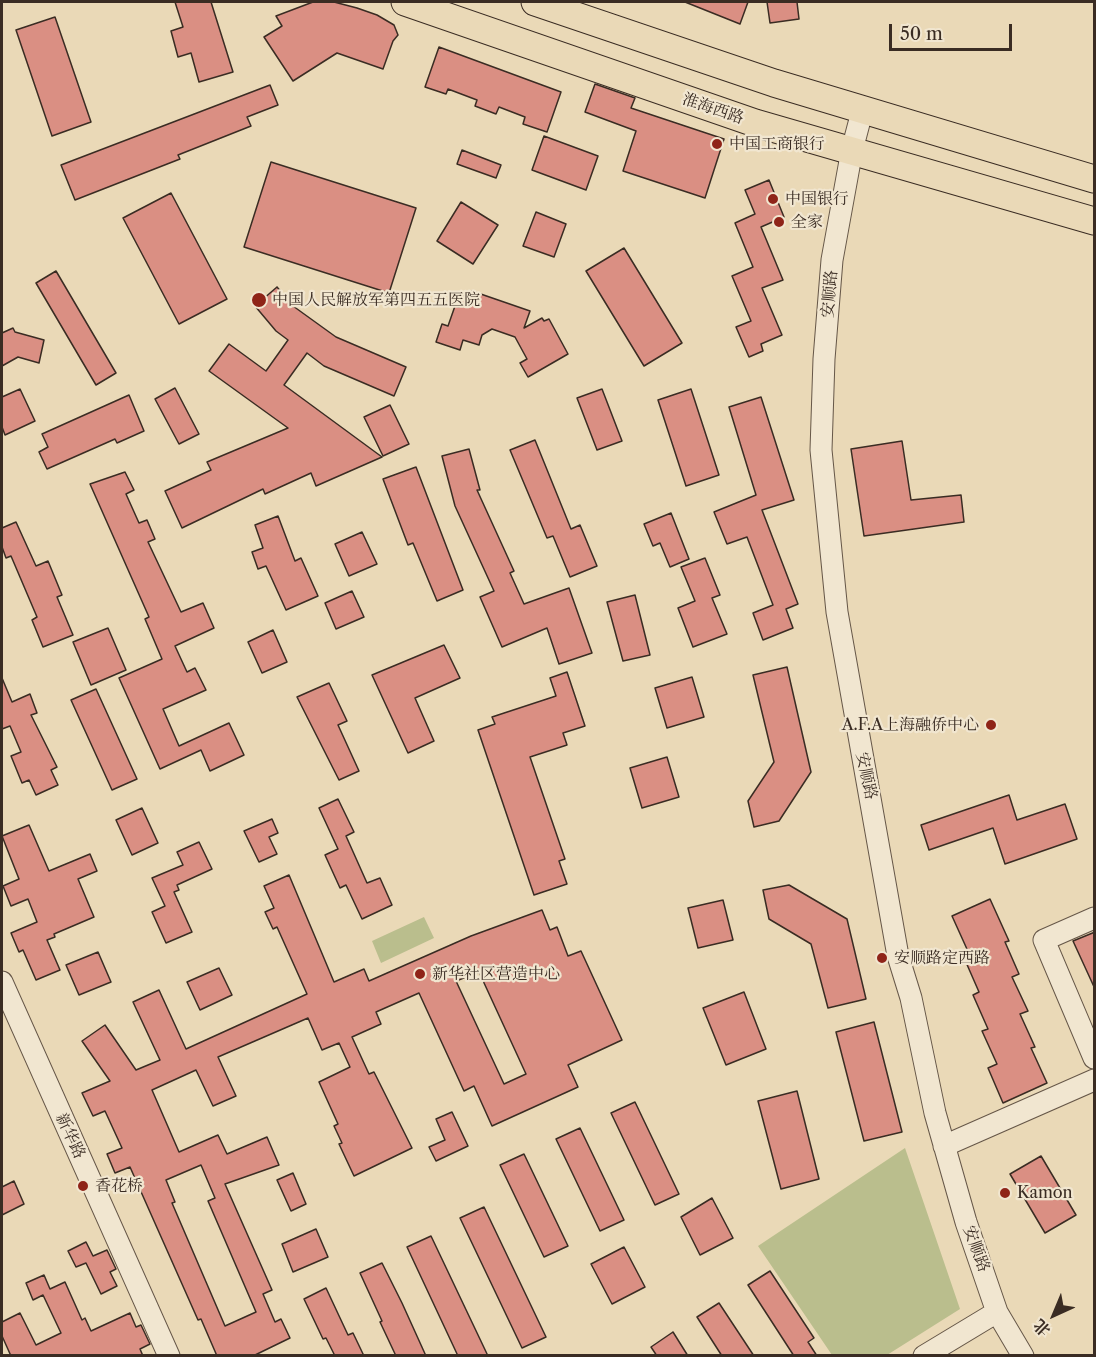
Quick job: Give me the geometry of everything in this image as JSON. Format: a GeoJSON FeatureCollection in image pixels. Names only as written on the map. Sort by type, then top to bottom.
{"type":"FeatureCollection","features":[{"type":"Feature","properties":{"kind":"main road","name":"淮海西路"},"geometry":{"type":"LineString","coordinates":[[405,2],[755,123],[1095,220]]}},
{"type":"Feature","properties":{"kind":"main road"},"geometry":{"type":"LineString","coordinates":[[536,2],[774,82],[1095,179]]}},
{"type":"Feature","properties":{"kind":"street","name":"安顺路"},"geometry":{"type":"LineString","coordinates":[[863,108],[852,150],[832,260],[824,359],[821,450],[827,528],[845,669],[898,956],[911,998],[944,1146],[966,1222],[997,1312],[1023,1356]]}},
{"type":"Feature","properties":{"kind":"street"},"geometry":{"type":"LineString","coordinates":[[1095,918],[1044,940],[1095,1058]]}},
{"type":"Feature","properties":{"kind":"street","name":"新华路"},"geometry":{"type":"LineString","coordinates":[[2,982],[169,1356]]}},
{"type":"Feature","properties":{"kind":"street"},"geometry":{"type":"LineString","coordinates":[[944,1146],[1095,1080]]}},
{"type":"Feature","properties":{"kind":"street"},"geometry":{"type":"LineString","coordinates":[[924,1356],[997,1312]]}},
{"type":"Feature","properties":{"kind":"green space"},"geometry":{"type":"Polygon","coordinates":[[[424,917],[434,938],[381,963],[372,941],[424,917]]]}},
{"type":"Feature","properties":{"kind":"green space"},"geometry":{"type":"Polygon","coordinates":[[[905,1148],[960,1309],[887,1355],[832,1355],[758,1246],[905,1148]]]}},
{"type":"Feature","properties":{"kind":"building"},"geometry":{"type":"Polygon","coordinates":[[[175,2],[211,2],[233,72],[199,82],[191,53],[178,57],[171,31],[183,27],[175,2]]]}},
{"type":"Feature","properties":{"kind":"building"},"geometry":{"type":"Polygon","coordinates":[[[313,2],[334,2],[357,8],[377,15],[394,25],[398,35],[393,41],[383,69],[337,53],[293,81],[264,37],[282,26],[276,16],[313,2]]]}},
{"type":"Feature","properties":{"kind":"building"},"geometry":{"type":"Polygon","coordinates":[[[685,2],[748,2],[740,24],[685,2]]]}},
{"type":"Feature","properties":{"kind":"building"},"geometry":{"type":"Polygon","coordinates":[[[767,2],[797,2],[799,19],[770,23],[767,2]]]}},
{"type":"Feature","properties":{"kind":"building"},"geometry":{"type":"Polygon","coordinates":[[[55,17],[91,122],[52,136],[16,30],[55,17]]]}},
{"type":"Feature","properties":{"kind":"building"},"geometry":{"type":"Polygon","coordinates":[[[439,47],[561,92],[547,132],[523,124],[525,117],[499,107],[496,114],[475,106],[477,100],[448,89],[446,94],[425,87],[439,47]]]}},
{"type":"Feature","properties":{"kind":"building"},"geometry":{"type":"Polygon","coordinates":[[[595,84],[635,98],[631,108],[724,139],[705,198],[623,171],[636,131],[585,112],[595,84]]]}},
{"type":"Feature","properties":{"kind":"building"},"geometry":{"type":"Polygon","coordinates":[[[270,85],[278,105],[247,117],[251,126],[178,155],[180,159],[75,200],[61,165],[270,85]]]}},
{"type":"Feature","properties":{"kind":"building"},"geometry":{"type":"Polygon","coordinates":[[[544,136],[598,156],[586,190],[532,170],[544,136]]]}},
{"type":"Feature","properties":{"kind":"building"},"geometry":{"type":"Polygon","coordinates":[[[462,150],[501,165],[496,178],[457,164],[462,150]]]}},
{"type":"Feature","properties":{"kind":"building"},"geometry":{"type":"Polygon","coordinates":[[[271,162],[416,208],[389,293],[244,247],[271,162]]]}},
{"type":"Feature","properties":{"kind":"building"},"geometry":{"type":"Polygon","coordinates":[[[769,180],[784,217],[761,227],[783,280],[762,288],[782,335],[761,344],[763,351],[749,357],[736,327],[751,321],[732,276],[753,267],[735,223],[755,214],[745,190],[769,180]]]}},
{"type":"Feature","properties":{"kind":"building"},"geometry":{"type":"Polygon","coordinates":[[[171,193],[227,299],[179,324],[123,218],[171,193]]]}},
{"type":"Feature","properties":{"kind":"building"},"geometry":{"type":"Polygon","coordinates":[[[461,202],[498,225],[473,264],[437,241],[461,202]]]}},
{"type":"Feature","properties":{"kind":"building"},"geometry":{"type":"Polygon","coordinates":[[[536,212],[566,224],[554,257],[523,246],[536,212]]]}},
{"type":"Feature","properties":{"kind":"building"},"geometry":{"type":"Polygon","coordinates":[[[624,248],[682,343],[644,366],[586,271],[624,248]]]}},
{"type":"Feature","properties":{"kind":"building"},"geometry":{"type":"Polygon","coordinates":[[[56,271],[116,373],[96,385],[36,283],[56,271]]]}},
{"type":"Feature","properties":{"kind":"building"},"geometry":{"type":"Polygon","coordinates":[[[277,287],[293,306],[336,337],[406,367],[394,396],[324,366],[307,353],[284,385],[382,457],[316,486],[311,473],[265,494],[263,489],[182,528],[165,491],[211,470],[207,462],[288,428],[209,371],[229,344],[266,371],[288,340],[276,331],[255,306],[277,287]]]}},
{"type":"Feature","properties":{"kind":"building"},"geometry":{"type":"Polygon","coordinates":[[[472,291],[530,311],[524,328],[542,318],[544,321],[549,319],[568,354],[528,377],[520,363],[527,359],[515,337],[492,329],[482,335],[479,345],[463,340],[460,350],[436,342],[442,324],[448,326],[455,306],[459,307],[464,293],[471,296],[472,291]]]}},
{"type":"Feature","properties":{"kind":"building"},"geometry":{"type":"Polygon","coordinates":[[[13,328],[15,332],[44,340],[39,363],[18,357],[2,366],[2,333],[13,328]]]}},
{"type":"Feature","properties":{"kind":"building"},"geometry":{"type":"Polygon","coordinates":[[[175,388],[199,434],[179,444],[155,399],[175,388]]]}},
{"type":"Feature","properties":{"kind":"building"},"geometry":{"type":"Polygon","coordinates":[[[20,389],[35,421],[5,435],[2,427],[2,397],[20,389]]]}},
{"type":"Feature","properties":{"kind":"building"},"geometry":{"type":"Polygon","coordinates":[[[602,389],[622,441],[597,450],[577,398],[602,389]]]}},
{"type":"Feature","properties":{"kind":"building"},"geometry":{"type":"Polygon","coordinates":[[[691,389],[719,475],[686,486],[658,400],[691,389]]]}},
{"type":"Feature","properties":{"kind":"building"},"geometry":{"type":"Polygon","coordinates":[[[129,395],[144,431],[117,443],[115,439],[47,469],[39,452],[48,447],[42,434],[129,395]]]}},
{"type":"Feature","properties":{"kind":"building"},"geometry":{"type":"Polygon","coordinates":[[[761,397],[794,500],[762,510],[798,604],[786,609],[793,628],[763,640],[753,613],[773,605],[747,537],[727,544],[714,512],[756,495],[729,407],[761,397]]]}},
{"type":"Feature","properties":{"kind":"building"},"geometry":{"type":"Polygon","coordinates":[[[390,405],[409,444],[383,456],[364,417],[390,405]]]}},
{"type":"Feature","properties":{"kind":"building"},"geometry":{"type":"Polygon","coordinates":[[[535,440],[571,529],[580,525],[597,566],[570,577],[553,536],[547,538],[510,450],[535,440]]]}},
{"type":"Feature","properties":{"kind":"building"},"geometry":{"type":"Polygon","coordinates":[[[902,441],[911,500],[961,495],[964,522],[864,536],[851,449],[902,441]]]}},
{"type":"Feature","properties":{"kind":"building"},"geometry":{"type":"Polygon","coordinates":[[[469,449],[480,490],[477,490],[514,571],[510,573],[524,604],[569,588],[592,653],[559,664],[547,628],[502,647],[480,597],[494,591],[455,506],[442,456],[469,449]]]}},
{"type":"Feature","properties":{"kind":"building"},"geometry":{"type":"Polygon","coordinates":[[[416,467],[463,590],[437,601],[413,543],[408,545],[383,479],[416,467]]]}},
{"type":"Feature","properties":{"kind":"building"},"geometry":{"type":"Polygon","coordinates":[[[125,472],[134,490],[126,494],[139,523],[147,520],[155,539],[148,542],[181,612],[203,603],[214,628],[175,646],[187,672],[195,668],[206,690],[163,709],[179,746],[229,723],[244,755],[210,771],[201,750],[160,769],[119,678],[162,659],[145,619],[149,617],[90,484],[125,472]]]}},
{"type":"Feature","properties":{"kind":"building"},"geometry":{"type":"Polygon","coordinates":[[[671,513],[689,559],[670,567],[660,543],[653,546],[644,524],[671,513]]]}},
{"type":"Feature","properties":{"kind":"building"},"geometry":{"type":"Polygon","coordinates":[[[278,516],[295,561],[301,558],[318,596],[286,610],[266,566],[258,569],[252,552],[263,548],[255,525],[278,516]]]}},
{"type":"Feature","properties":{"kind":"building"},"geometry":{"type":"Polygon","coordinates":[[[16,522],[36,566],[48,561],[62,595],[57,597],[73,635],[43,647],[32,620],[37,617],[11,556],[6,558],[2,547],[2,528],[16,522]]]}},
{"type":"Feature","properties":{"kind":"building"},"geometry":{"type":"Polygon","coordinates":[[[362,532],[377,564],[349,576],[335,544],[362,532]]]}},
{"type":"Feature","properties":{"kind":"building"},"geometry":{"type":"Polygon","coordinates":[[[705,558],[720,595],[712,598],[727,634],[693,647],[678,608],[695,601],[681,567],[705,558]]]}},
{"type":"Feature","properties":{"kind":"building"},"geometry":{"type":"Polygon","coordinates":[[[352,591],[364,617],[336,629],[325,603],[352,591]]]}},
{"type":"Feature","properties":{"kind":"building"},"geometry":{"type":"Polygon","coordinates":[[[635,595],[650,655],[623,661],[607,602],[635,595]]]}},
{"type":"Feature","properties":{"kind":"building"},"geometry":{"type":"Polygon","coordinates":[[[108,628],[126,670],[91,685],[73,642],[108,628]]]}},
{"type":"Feature","properties":{"kind":"building"},"geometry":{"type":"Polygon","coordinates":[[[273,630],[287,662],[262,673],[248,642],[273,630]]]}},
{"type":"Feature","properties":{"kind":"building"},"geometry":{"type":"Polygon","coordinates":[[[444,645],[460,678],[415,698],[434,741],[408,753],[372,675],[444,645]]]}},
{"type":"Feature","properties":{"kind":"building"},"geometry":{"type":"Polygon","coordinates":[[[787,667],[811,772],[779,821],[754,827],[748,801],[774,762],[753,675],[787,667]]]}},
{"type":"Feature","properties":{"kind":"building"},"geometry":{"type":"Polygon","coordinates":[[[567,672],[585,726],[563,733],[567,745],[530,757],[565,859],[559,861],[567,884],[534,895],[478,730],[495,724],[492,717],[556,696],[550,678],[567,672]]]}},
{"type":"Feature","properties":{"kind":"building"},"geometry":{"type":"Polygon","coordinates":[[[692,677],[704,717],[667,728],[655,688],[692,677]]]}},
{"type":"Feature","properties":{"kind":"building"},"geometry":{"type":"Polygon","coordinates":[[[2,678],[12,702],[30,694],[37,713],[31,715],[57,767],[51,770],[58,785],[36,795],[29,780],[22,783],[11,756],[21,752],[10,726],[2,729],[2,678]]]}},
{"type":"Feature","properties":{"kind":"building"},"geometry":{"type":"Polygon","coordinates":[[[329,683],[347,721],[338,725],[359,771],[339,780],[297,697],[329,683]]]}},
{"type":"Feature","properties":{"kind":"building"},"geometry":{"type":"Polygon","coordinates":[[[96,689],[137,779],[112,790],[71,700],[96,689]]]}},
{"type":"Feature","properties":{"kind":"building"},"geometry":{"type":"Polygon","coordinates":[[[667,757],[679,797],[642,808],[630,768],[667,757]]]}},
{"type":"Feature","properties":{"kind":"building"},"geometry":{"type":"Polygon","coordinates":[[[1009,795],[1017,820],[1065,804],[1077,839],[1005,864],[993,828],[929,850],[921,825],[1009,795]]]}},
{"type":"Feature","properties":{"kind":"building"},"geometry":{"type":"Polygon","coordinates":[[[338,799],[354,832],[346,836],[367,883],[380,878],[392,905],[362,919],[346,885],[340,888],[325,855],[338,849],[319,808],[338,799]]]}},
{"type":"Feature","properties":{"kind":"building"},"geometry":{"type":"Polygon","coordinates":[[[142,808],[158,843],[132,855],[116,820],[142,808]]]}},
{"type":"Feature","properties":{"kind":"building"},"geometry":{"type":"Polygon","coordinates":[[[272,819],[278,833],[269,837],[277,854],[259,862],[244,831],[272,819]]]}},
{"type":"Feature","properties":{"kind":"building"},"geometry":{"type":"Polygon","coordinates":[[[29,825],[49,871],[90,854],[97,871],[78,879],[94,917],[54,934],[55,937],[47,940],[60,970],[36,980],[23,950],[19,952],[11,933],[37,922],[28,899],[11,906],[3,886],[19,879],[2,836],[29,825]]]}},
{"type":"Feature","properties":{"kind":"building"},"geometry":{"type":"Polygon","coordinates":[[[199,842],[212,869],[177,885],[179,890],[174,892],[192,932],[166,943],[152,912],[165,906],[152,878],[183,865],[177,852],[199,842]]]}},
{"type":"Feature","properties":{"kind":"building"},"geometry":{"type":"Polygon","coordinates":[[[289,875],[334,982],[364,969],[369,981],[471,936],[542,910],[550,930],[557,927],[568,956],[581,951],[622,1040],[568,1065],[578,1087],[492,1126],[474,1086],[464,1091],[419,993],[376,1012],[381,1024],[352,1037],[369,1074],[374,1072],[412,1148],[354,1176],[339,1144],[342,1143],[334,1126],[338,1124],[319,1082],[350,1067],[339,1043],[322,1050],[308,1018],[218,1057],[236,1096],[213,1106],[196,1070],[152,1090],[179,1152],[218,1135],[227,1154],[267,1137],[279,1165],[225,1184],[272,1290],[263,1294],[275,1322],[281,1319],[290,1338],[253,1356],[217,1356],[201,1319],[198,1320],[130,1167],[115,1173],[107,1154],[122,1148],[105,1111],[93,1116],[82,1093],[110,1081],[82,1041],[105,1025],[136,1070],[160,1060],[133,1002],[159,990],[186,1049],[307,994],[277,927],[273,929],[265,912],[274,908],[264,886],[289,875]],[[479,972],[456,981],[504,1084],[526,1074],[479,972]],[[201,1165],[166,1180],[175,1202],[172,1203],[225,1326],[256,1312],[208,1201],[215,1198],[201,1165]]]}},
{"type":"Feature","properties":{"kind":"building"},"geometry":{"type":"Polygon","coordinates":[[[789,885],[847,919],[866,999],[828,1008],[811,944],[769,919],[763,890],[789,885]]]}},
{"type":"Feature","properties":{"kind":"building"},"geometry":{"type":"Polygon","coordinates":[[[990,899],[1009,941],[1005,942],[1019,974],[1012,977],[1028,1011],[1020,1014],[1035,1047],[1031,1048],[1047,1083],[1003,1103],[988,1068],[997,1064],[982,1031],[988,1029],[973,995],[979,992],[965,960],[971,958],[952,916],[990,899]]]}},
{"type":"Feature","properties":{"kind":"building"},"geometry":{"type":"Polygon","coordinates":[[[723,900],[733,940],[698,948],[688,908],[723,900]]]}},
{"type":"Feature","properties":{"kind":"building"},"geometry":{"type":"Polygon","coordinates":[[[1095,932],[1095,989],[1073,941],[1095,932]]]}},
{"type":"Feature","properties":{"kind":"building"},"geometry":{"type":"Polygon","coordinates":[[[98,952],[111,982],[79,995],[66,965],[98,952]]]}},
{"type":"Feature","properties":{"kind":"building"},"geometry":{"type":"Polygon","coordinates":[[[219,968],[232,995],[200,1010],[187,982],[219,968]]]}},
{"type":"Feature","properties":{"kind":"building"},"geometry":{"type":"Polygon","coordinates":[[[744,992],[766,1049],[726,1065],[703,1008],[744,992]]]}},
{"type":"Feature","properties":{"kind":"building"},"geometry":{"type":"Polygon","coordinates":[[[874,1022],[902,1132],[864,1141],[836,1032],[874,1022]]]}},
{"type":"Feature","properties":{"kind":"building"},"geometry":{"type":"Polygon","coordinates":[[[797,1091],[819,1179],[781,1189],[758,1101],[797,1091]]]}},
{"type":"Feature","properties":{"kind":"building"},"geometry":{"type":"Polygon","coordinates":[[[635,1102],[679,1194],[655,1205],[611,1113],[635,1102]]]}},
{"type":"Feature","properties":{"kind":"building"},"geometry":{"type":"Polygon","coordinates":[[[452,1112],[468,1146],[436,1161],[429,1147],[445,1140],[436,1119],[452,1112]]]}},
{"type":"Feature","properties":{"kind":"building"},"geometry":{"type":"Polygon","coordinates":[[[580,1128],[624,1220],[600,1231],[556,1139],[580,1128]]]}},
{"type":"Feature","properties":{"kind":"building"},"geometry":{"type":"Polygon","coordinates":[[[524,1154],[568,1246],[544,1257],[500,1165],[524,1154]]]}},
{"type":"Feature","properties":{"kind":"building"},"geometry":{"type":"Polygon","coordinates":[[[1041,1156],[1076,1215],[1045,1233],[1010,1174],[1041,1156]]]}},
{"type":"Feature","properties":{"kind":"building"},"geometry":{"type":"Polygon","coordinates":[[[293,1173],[306,1204],[291,1211],[277,1180],[293,1173]]]}},
{"type":"Feature","properties":{"kind":"building"},"geometry":{"type":"Polygon","coordinates":[[[14,1181],[24,1204],[2,1215],[2,1187],[14,1181]]]}},
{"type":"Feature","properties":{"kind":"building"},"geometry":{"type":"Polygon","coordinates":[[[712,1198],[733,1238],[700,1255],[681,1217],[712,1198]]]}},
{"type":"Feature","properties":{"kind":"building"},"geometry":{"type":"Polygon","coordinates":[[[484,1207],[546,1337],[522,1348],[460,1218],[484,1207]]]}},
{"type":"Feature","properties":{"kind":"building"},"geometry":{"type":"Polygon","coordinates":[[[316,1229],[328,1257],[293,1272],[282,1244],[316,1229]]]}},
{"type":"Feature","properties":{"kind":"building"},"geometry":{"type":"Polygon","coordinates":[[[431,1236],[488,1356],[458,1356],[407,1247],[431,1236]]]}},
{"type":"Feature","properties":{"kind":"building"},"geometry":{"type":"Polygon","coordinates":[[[86,1242],[93,1256],[107,1250],[116,1269],[110,1272],[117,1286],[101,1294],[86,1263],[76,1267],[68,1251],[86,1242]]]}},
{"type":"Feature","properties":{"kind":"building"},"geometry":{"type":"Polygon","coordinates":[[[624,1247],[645,1287],[612,1304],[591,1264],[624,1247]]]}},
{"type":"Feature","properties":{"kind":"building"},"geometry":{"type":"Polygon","coordinates":[[[382,1263],[426,1356],[396,1356],[360,1273],[382,1263]]]}},
{"type":"Feature","properties":{"kind":"building"},"geometry":{"type":"Polygon","coordinates":[[[770,1271],[814,1338],[808,1342],[817,1356],[794,1356],[748,1285],[770,1271]]]}},
{"type":"Feature","properties":{"kind":"building"},"geometry":{"type":"Polygon","coordinates":[[[44,1275],[50,1289],[65,1282],[82,1320],[85,1318],[91,1331],[130,1313],[136,1327],[141,1325],[150,1344],[140,1349],[143,1356],[11,1356],[2,1336],[2,1322],[20,1313],[36,1345],[61,1333],[43,1295],[33,1300],[26,1283],[44,1275]]]}},
{"type":"Feature","properties":{"kind":"building"},"geometry":{"type":"Polygon","coordinates":[[[326,1288],[348,1335],[353,1333],[364,1356],[335,1356],[326,1338],[323,1339],[304,1299],[326,1288]]]}},
{"type":"Feature","properties":{"kind":"building"},"geometry":{"type":"Polygon","coordinates":[[[719,1303],[754,1356],[722,1356],[697,1317],[719,1303]]]}},
{"type":"Feature","properties":{"kind":"building"},"geometry":{"type":"Polygon","coordinates":[[[673,1332],[688,1356],[657,1356],[651,1347],[673,1332]]]}},
{"type":"Feature","properties":{"kind":"place","name":"中国工商银行"},"geometry":{"type":"Point","coordinates":[717,144]}},
{"type":"Feature","properties":{"kind":"place","name":"中国银行"},"geometry":{"type":"Point","coordinates":[773,199]}},
{"type":"Feature","properties":{"kind":"place","name":"全家"},"geometry":{"type":"Point","coordinates":[779,222]}},
{"type":"Feature","properties":{"kind":"place","name":"中国人民解放军第四五五医院"},"geometry":{"type":"Point","coordinates":[259,300]}},
{"type":"Feature","properties":{"kind":"place","name":"A.F.A上海融侨中心"},"geometry":{"type":"Point","coordinates":[991,725]}},
{"type":"Feature","properties":{"kind":"place","name":"安顺路定西路"},"geometry":{"type":"Point","coordinates":[882,958]}},
{"type":"Feature","properties":{"kind":"place","name":"新华社区营造中心"},"geometry":{"type":"Point","coordinates":[420,974]}},
{"type":"Feature","properties":{"kind":"place","name":"香花桥"},"geometry":{"type":"Point","coordinates":[83,1186]}},
{"type":"Feature","properties":{"kind":"place","name":"Kamon"},"geometry":{"type":"Point","coordinates":[1005,1193]}}]}
